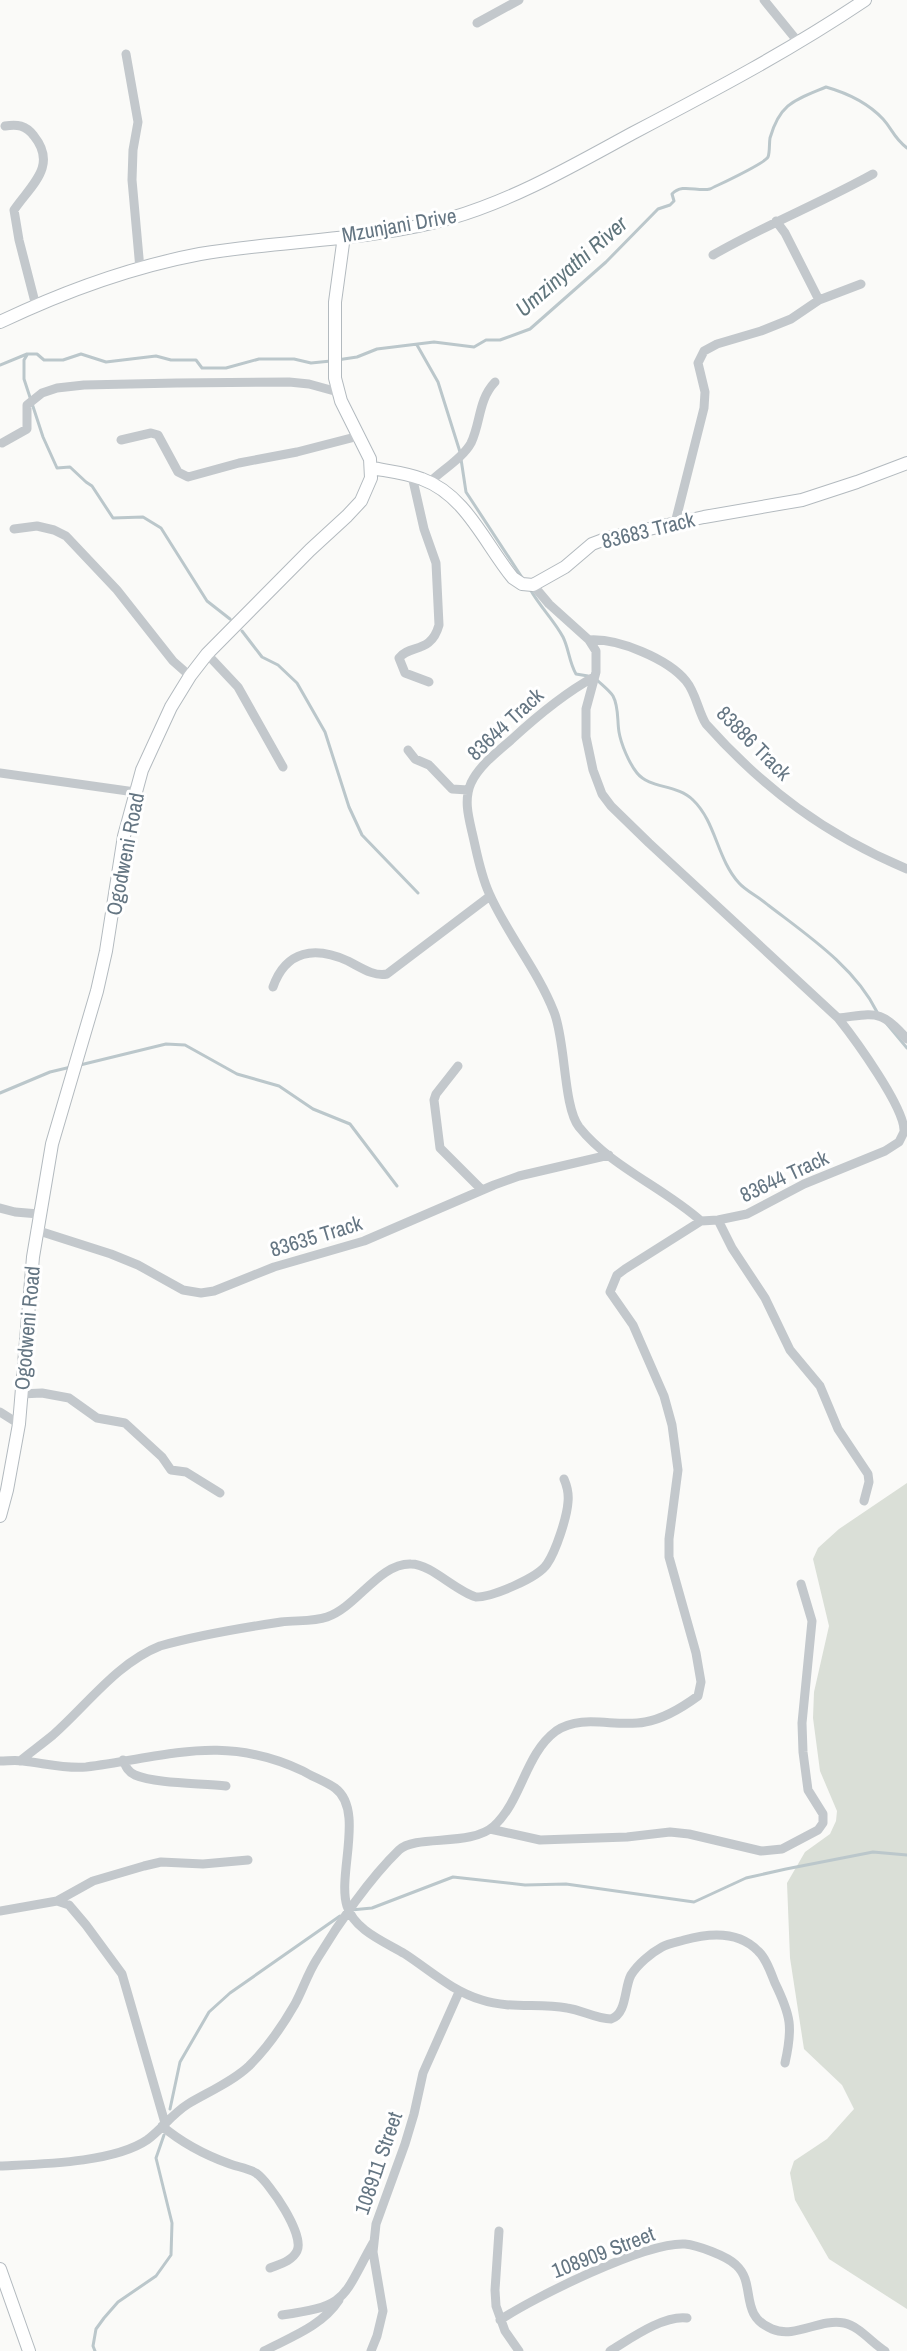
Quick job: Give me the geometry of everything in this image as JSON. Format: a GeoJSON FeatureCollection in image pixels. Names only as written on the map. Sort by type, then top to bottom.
{"type":"FeatureCollection","features":[{"type":"Feature","properties":{"kind":"street"},"geometry":{"type":"LineString","coordinates":[[477,23],[519,0]]}},
{"type":"Feature","properties":{"kind":"street"},"geometry":{"type":"LineString","coordinates":[[764,0],[799,43]]}},
{"type":"Feature","properties":{"kind":"street","name":"Mzunjani Drive"},"geometry":{"type":"LineString","coordinates":[[0,322],[66,294],[140,269],[201,254],[419,226],[451,218],[517,194],[723,86],[799,43],[865,0]]}},
{"type":"Feature","properties":{"kind":"street"},"geometry":{"type":"LineString","coordinates":[[126,54],[138,122],[133,150],[132,180],[140,269]]}},
{"type":"Feature","properties":{"kind":"street"},"geometry":{"type":"LineString","coordinates":[[5,126],[16,124],[31,131],[45,156],[42,171],[14,210],[19,240],[36,306]]}},
{"type":"Feature","properties":{"kind":"street"},"geometry":{"type":"LineString","coordinates":[[713,255],[776,221],[837,194],[873,174]]}},
{"type":"Feature","properties":{"kind":"street"},"geometry":{"type":"LineString","coordinates":[[776,221],[785,233],[819,300]]}},
{"type":"Feature","properties":{"kind":"street"},"geometry":{"type":"LineString","coordinates":[[344,236],[335,302],[335,378],[347,414],[372,468],[412,476],[430,483],[456,502],[513,578],[522,584],[533,585],[549,604],[590,640]]}},
{"type":"Feature","properties":{"kind":"street"},"geometry":{"type":"LineString","coordinates":[[675,523],[704,408],[705,392],[698,369],[700,357],[704,351],[717,344],[761,331],[790,319],[819,300],[861,284]]}},
{"type":"Feature","properties":{"kind":"street"},"geometry":{"type":"LineString","coordinates":[[2,443],[27,429],[26,410],[31,400],[57,388],[177,382],[289,382],[309,384],[338,392]]}},
{"type":"Feature","properties":{"kind":"street"},"geometry":{"type":"LineString","coordinates":[[430,483],[470,444],[482,402],[488,389],[495,382]]}},
{"type":"Feature","properties":{"kind":"street"},"geometry":{"type":"LineString","coordinates":[[121,440],[151,433],[158,435],[178,472],[188,477],[359,436]]}},
{"type":"Feature","properties":{"kind":"street","name":"83683 Track"},"geometry":{"type":"LineString","coordinates":[[533,585],[565,567],[592,544],[608,538],[675,523],[802,500],[907,463]]}},
{"type":"Feature","properties":{"kind":"street","name":"Ogodweni Road"},"geometry":{"type":"LineString","coordinates":[[0,1516],[12,1469],[19,1424],[36,1230],[52,1143],[104,961],[124,836],[142,770],[171,707],[190,676],[207,654],[361,501],[368,488],[372,468]]}},
{"type":"Feature","properties":{"kind":"street"},"geometry":{"type":"LineString","coordinates":[[412,476],[424,529],[436,564],[439,626],[430,641],[421,648],[399,658],[405,673],[429,682]]}},
{"type":"Feature","properties":{"kind":"street"},"geometry":{"type":"LineString","coordinates":[[14,529],[37,526],[66,536],[117,590],[173,661],[190,676]]}},
{"type":"Feature","properties":{"kind":"street","name":"83644 Track"},"geometry":{"type":"LineString","coordinates":[[590,640],[597,657],[594,677],[588,699],[586,737],[593,770],[602,794],[611,806],[649,843],[838,1018],[861,1048],[903,1117],[905,1127],[902,1137],[895,1146],[804,1184],[747,1214],[701,1221],[685,1207],[609,1155],[583,1131],[575,1120],[568,1094],[561,1038],[554,1011],[490,896],[481,873],[466,806],[468,790],[477,773],[513,737],[565,694],[594,677]]}},
{"type":"Feature","properties":{"kind":"street","name":"83886 Track"},"geometry":{"type":"LineString","coordinates":[[590,640],[606,640],[638,651],[680,675],[692,690],[699,712],[706,724],[765,785],[826,829],[907,868]]}},
{"type":"Feature","properties":{"kind":"street"},"geometry":{"type":"LineString","coordinates":[[207,654],[238,687],[283,767]]}},
{"type":"Feature","properties":{"kind":"street"},"geometry":{"type":"LineString","coordinates":[[408,750],[415,759],[429,765],[452,789],[468,790]]}},
{"type":"Feature","properties":{"kind":"street"},"geometry":{"type":"LineString","coordinates":[[0,773],[135,792]]}},
{"type":"Feature","properties":{"kind":"street"},"geometry":{"type":"LineString","coordinates":[[273,987],[278,975],[289,962],[305,953],[330,954],[377,974],[387,974],[490,896]]}},
{"type":"Feature","properties":{"kind":"street"},"geometry":{"type":"LineString","coordinates":[[838,1018],[878,1014],[896,1026],[907,1039]]}},
{"type":"Feature","properties":{"kind":"street"},"geometry":{"type":"LineString","coordinates":[[458,1066],[436,1094],[434,1100],[438,1141],[445,1154],[482,1190]]}},
{"type":"Feature","properties":{"kind":"street","name":"83635 Track"},"geometry":{"type":"LineString","coordinates":[[36,1230],[103,1251],[138,1265],[183,1290],[201,1293],[274,1267],[364,1241],[519,1176],[609,1155]]}},
{"type":"Feature","properties":{"kind":"street"},"geometry":{"type":"LineString","coordinates":[[0,1208],[39,1214]]}},
{"type":"Feature","properties":{"kind":"street"},"geometry":{"type":"LineString","coordinates":[[718,1220],[732,1248],[765,1298],[790,1350],[820,1386],[838,1429],[868,1474],[869,1482],[864,1501]]}},
{"type":"Feature","properties":{"kind":"street"},"geometry":{"type":"LineString","coordinates":[[0,2166],[101,2157],[146,2141],[187,2105],[248,2067],[274,2036],[290,2011],[316,1960],[348,1911],[404,1846],[462,1838],[490,1829],[515,1797],[539,1750],[556,1731],[576,1723],[645,1722],[675,1710],[698,1696],[701,1682],[696,1653],[669,1557],[669,1539],[678,1470],[672,1425],[664,1396],[633,1325],[610,1292],[617,1275],[701,1221]]}},
{"type":"Feature","properties":{"kind":"street"},"geometry":{"type":"LineString","coordinates":[[21,1394],[42,1392],[69,1398],[97,1418],[127,1424],[162,1457],[171,1470],[186,1473],[220,1492]]}},
{"type":"Feature","properties":{"kind":"street"},"geometry":{"type":"LineString","coordinates":[[0,1412],[19,1424]]}},
{"type":"Feature","properties":{"kind":"street"},"geometry":{"type":"LineString","coordinates":[[20,1761],[52,1736],[136,1658],[160,1646],[255,1626],[327,1617],[341,1610],[378,1578],[400,1565],[410,1563],[423,1567],[476,1597],[520,1583],[542,1570],[551,1557],[568,1503],[568,1491],[564,1479]]}},
{"type":"Feature","properties":{"kind":"street"},"geometry":{"type":"LineString","coordinates":[[490,1829],[540,1840],[627,1837],[670,1832],[689,1834],[761,1851],[782,1849],[818,1830],[824,1823],[823,1814],[808,1790],[803,1752],[802,1722],[812,1621],[801,1584]]}},
{"type":"Feature","properties":{"kind":"street"},"geometry":{"type":"LineString","coordinates":[[0,1761],[73,1767],[174,1752],[231,1750],[263,1756],[292,1766],[334,1788],[344,1799],[349,1825],[345,1895],[348,1911],[364,1929],[379,1940],[405,1954],[459,1992],[499,2004],[566,2007],[611,2019],[621,2011],[632,1974],[655,1952],[668,1945],[701,1935],[728,1935],[759,1952],[783,2000],[791,2037],[785,2063]]}},
{"type":"Feature","properties":{"kind":"street"},"geometry":{"type":"LineString","coordinates":[[123,1760],[127,1768],[135,1775],[226,1786]]}},
{"type":"Feature","properties":{"kind":"street"},"geometry":{"type":"LineString","coordinates":[[0,1911],[57,1901],[93,1881],[161,1862],[203,1864],[248,1860]]}},
{"type":"Feature","properties":{"kind":"street"},"geometry":{"type":"LineString","coordinates":[[57,1901],[69,1905],[79,1916],[122,1974],[164,2124],[182,2143],[230,2164],[254,2171],[261,2177],[292,2220],[299,2241],[298,2249],[294,2256],[270,2268]]}},
{"type":"Feature","properties":{"kind":"street","name":"108911 Street"},"geometry":{"type":"LineString","coordinates":[[371,2351],[378,2336],[383,2311],[372,2243],[381,2206],[396,2170],[414,2114],[423,2073],[459,1992]]}},
{"type":"Feature","properties":{"kind":"street"},"geometry":{"type":"LineString","coordinates":[[499,2231],[496,2306],[505,2331],[519,2351]]}},
{"type":"Feature","properties":{"kind":"street"},"geometry":{"type":"LineString","coordinates":[[264,2351],[313,2325],[329,2313],[350,2286],[372,2243]]}},
{"type":"Feature","properties":{"kind":"street","name":"108909 Street"},"geometry":{"type":"LineString","coordinates":[[501,2320],[555,2289],[624,2260],[665,2246],[688,2244],[736,2265],[744,2277],[752,2313],[773,2330],[792,2331],[825,2323],[842,2322],[851,2325],[885,2351]]}},
{"type":"Feature","properties":{"kind":"street"},"geometry":{"type":"LineString","coordinates":[[0,2269],[29,2351]]}},
{"type":"Feature","properties":{"kind":"street"},"geometry":{"type":"LineString","coordinates":[[282,2315],[316,2309],[341,2298]]}},
{"type":"Feature","properties":{"kind":"street"},"geometry":{"type":"LineString","coordinates":[[610,2351],[664,2321],[678,2317],[687,2318]]}},
{"type":"Feature","properties":{"kind":"shaded area"},"geometry":{"type":"Polygon","coordinates":[[[907,1483],[907,2309],[829,2259],[795,2200],[790,2173],[794,2161],[827,2139],[854,2109],[842,2085],[804,2049],[790,1958],[787,1883],[805,1852],[830,1834],[836,1821],[837,1811],[820,1771],[813,1718],[814,1692],[829,1626],[813,1559],[818,1548],[839,1529],[907,1483]]]}},
{"type":"Feature","properties":{"kind":"waterway","name":"Umzinyathi River"},"geometry":{"type":"LineString","coordinates":[[337,360],[357,357],[377,349],[434,342],[474,347],[486,340],[500,340],[530,329],[606,262],[658,209],[670,205],[674,201],[672,194],[676,191],[685,188],[710,189],[765,160],[769,155],[770,138],[774,126],[784,110],[797,100],[826,87],[849,95],[870,108],[883,119],[907,148]]}},
{"type":"Feature","properties":{"kind":"waterway"},"geometry":{"type":"LineString","coordinates":[[417,345],[438,382],[460,452]]}},
{"type":"Feature","properties":{"kind":"waterway","name":"Umzinyathi River"},"geometry":{"type":"LineString","coordinates":[[0,365],[27,354],[37,354],[44,360],[63,360],[81,354],[106,362],[156,356],[171,360],[196,360],[202,368],[226,368],[259,359],[294,359],[311,363],[331,361]]}},
{"type":"Feature","properties":{"kind":"waterway"},"geometry":{"type":"LineString","coordinates":[[27,355],[24,360],[24,379],[43,437],[57,468],[70,467],[92,486],[113,518],[143,517],[161,528],[207,601],[230,619]]}},
{"type":"Feature","properties":{"kind":"waterway"},"geometry":{"type":"LineString","coordinates":[[461,459],[466,492],[523,579]]}},
{"type":"Feature","properties":{"kind":"waterway"},"geometry":{"type":"LineString","coordinates":[[530,589],[563,637],[576,674],[588,676]]}},
{"type":"Feature","properties":{"kind":"waterway"},"geometry":{"type":"LineString","coordinates":[[242,631],[262,657],[278,665],[297,683],[325,732],[349,807],[362,835],[418,893]]}},
{"type":"Feature","properties":{"kind":"waterway"},"geometry":{"type":"LineString","coordinates":[[597,680],[615,700],[622,742],[628,759],[637,773],[649,782],[679,791],[693,800],[707,819],[726,863],[739,883],[843,966],[868,996],[877,1012]]}},
{"type":"Feature","properties":{"kind":"waterway"},"geometry":{"type":"LineString","coordinates":[[887,1024],[907,1048]]}},
{"type":"Feature","properties":{"kind":"waterway"},"geometry":{"type":"LineString","coordinates":[[80,1065],[166,1044],[185,1045],[237,1074],[279,1086],[313,1109],[350,1124],[397,1186]]}},
{"type":"Feature","properties":{"kind":"waterway"},"geometry":{"type":"LineString","coordinates":[[0,1093],[50,1072],[71,1067]]}},
{"type":"Feature","properties":{"kind":"waterway"},"geometry":{"type":"LineString","coordinates":[[351,1910],[372,1908],[453,1877],[525,1885],[566,1884],[694,1902],[746,1878],[786,1869],[873,1852],[907,1855]]}},
{"type":"Feature","properties":{"kind":"waterway"},"geometry":{"type":"LineString","coordinates":[[170,2109],[180,2062],[209,2012],[230,1993],[340,1916]]}},
{"type":"Feature","properties":{"kind":"waterway"},"geometry":{"type":"LineString","coordinates":[[95,2351],[93,2346],[96,2329],[104,2318],[118,2302],[156,2276],[171,2255],[172,2223],[156,2158],[164,2135]]}}]}
